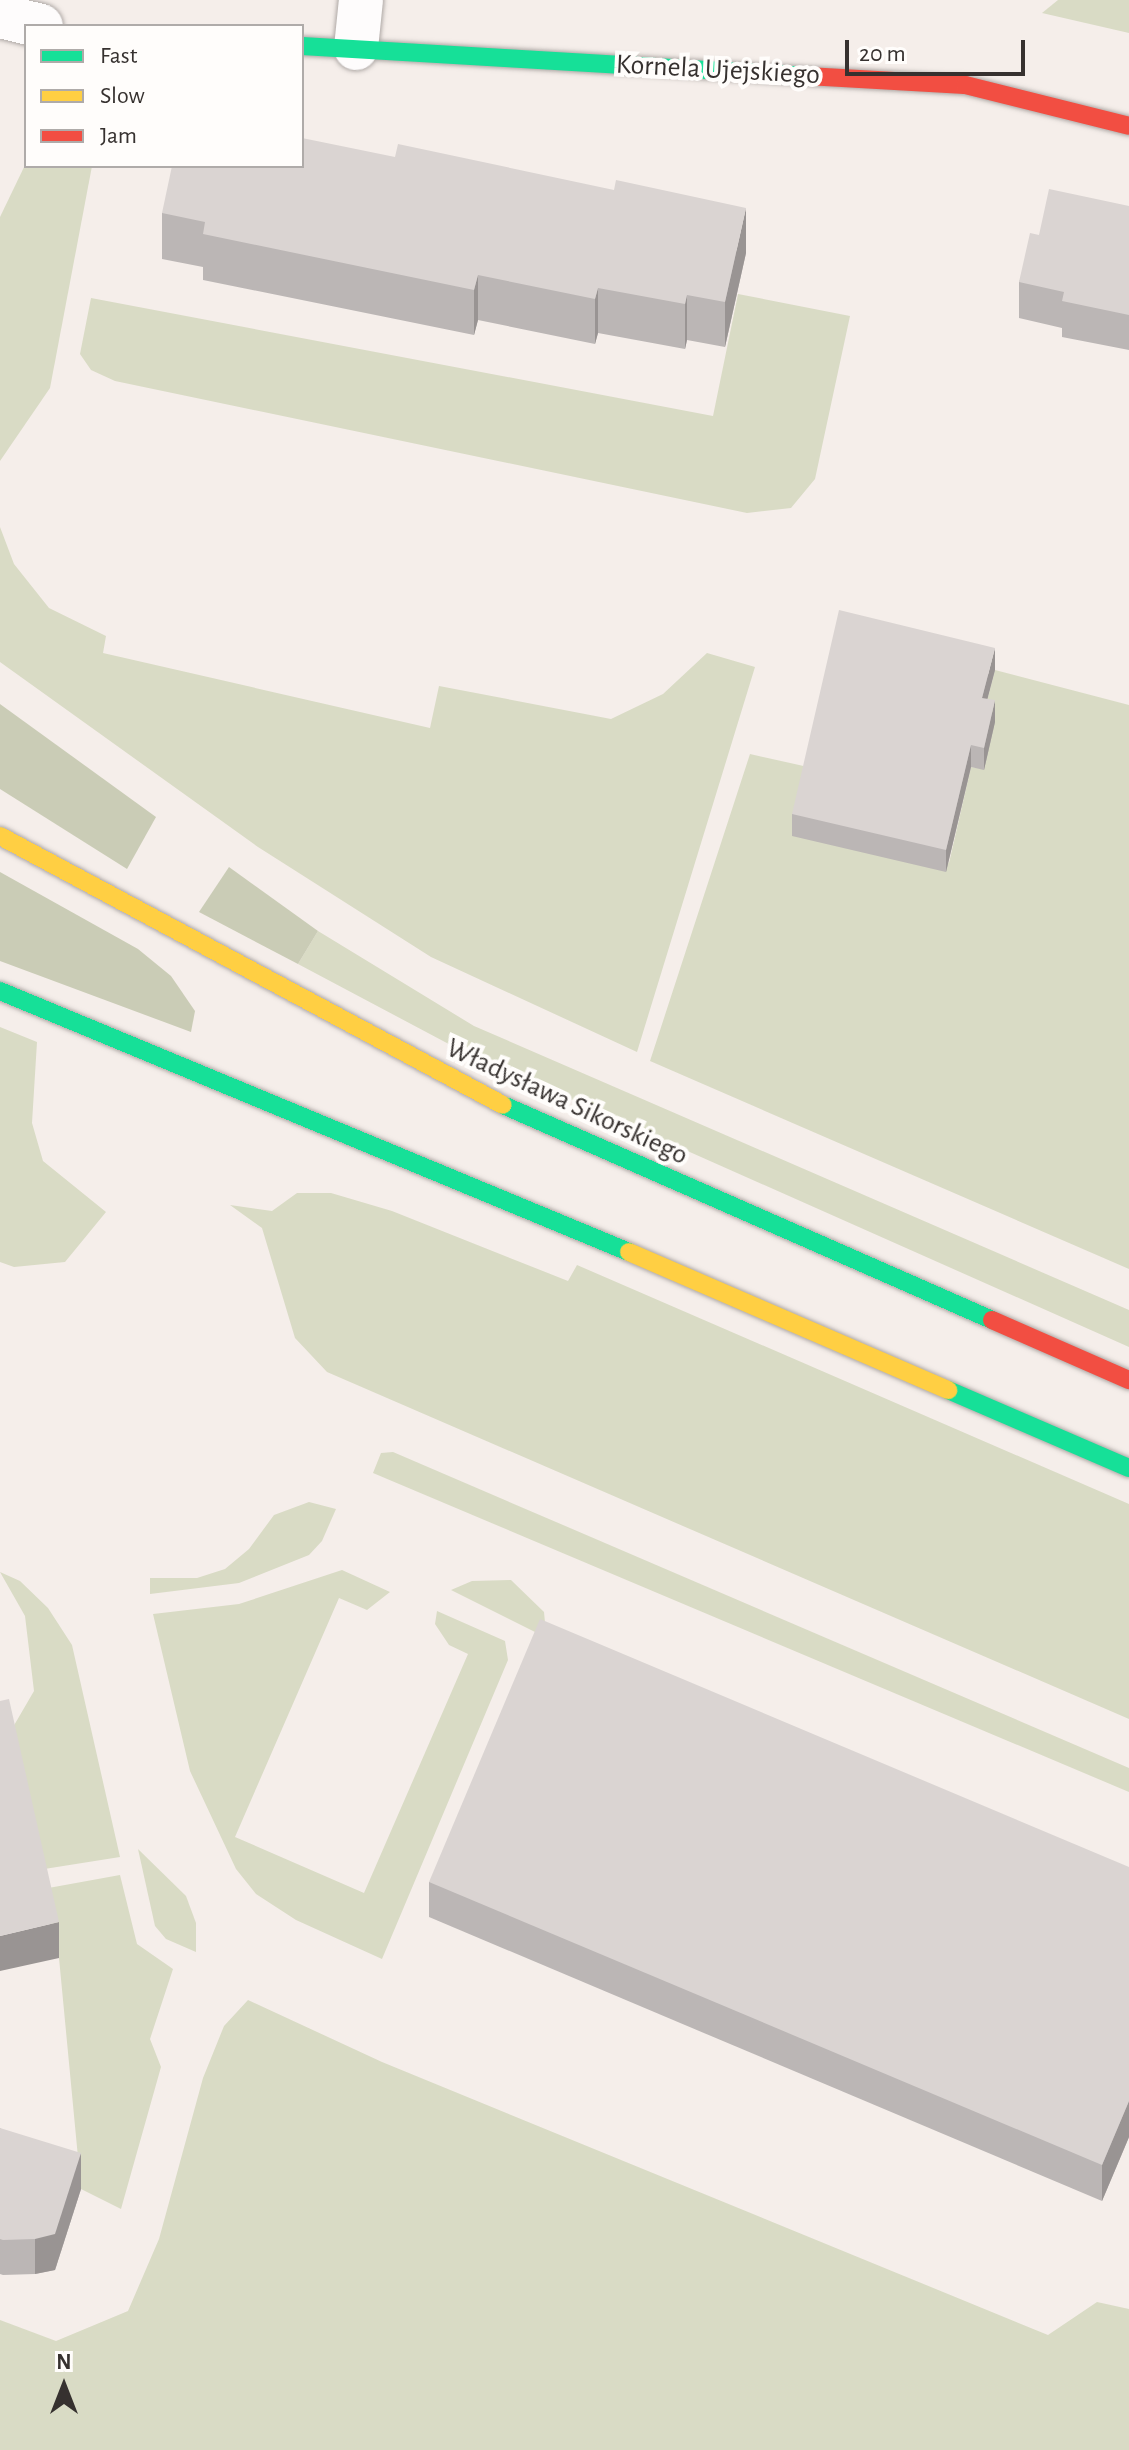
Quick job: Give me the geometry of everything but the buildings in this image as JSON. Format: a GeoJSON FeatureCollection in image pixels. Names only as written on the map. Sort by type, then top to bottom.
{"type":"FeatureCollection","features":[{"type":"Feature","properties":{"kind":"street"},"geometry":{"type":"LineString","coordinates":[[356,48],[361,0]]}},
{"type":"Feature","properties":{"kind":"street"},"geometry":{"type":"LineString","coordinates":[[0,16],[33,24]]}},
{"type":"Feature","properties":{"kind":"street","name":"Kornela Ujejskiego"},"geometry":{"type":"LineString","coordinates":[[304,46],[985,87],[1129,126]]}},
{"type":"Feature","properties":{"kind":"street","name":"Władysława Sikorskiego"},"geometry":{"type":"LineString","coordinates":[[0,836],[405,1057],[531,1120],[1129,1380]]}},
{"type":"Feature","properties":{"kind":"street"},"geometry":{"type":"LineString","coordinates":[[0,991],[575,1229],[1129,1468]]}},
{"type":"Feature","properties":{"kind":"green space"},"geometry":{"type":"Polygon","coordinates":[[[1058,0],[1129,0],[1129,33],[1042,13],[1058,0]]]}},
{"type":"Feature","properties":{"kind":"green space"},"geometry":{"type":"Polygon","coordinates":[[[24,167],[92,168],[50,388],[0,461],[0,217],[24,167]]]}},
{"type":"Feature","properties":{"kind":"green space"},"geometry":{"type":"Polygon","coordinates":[[[738,294],[850,316],[815,479],[791,508],[747,513],[115,381],[91,370],[80,354],[91,298],[713,416],[738,294]]]}},
{"type":"Feature","properties":{"kind":"green space"},"geometry":{"type":"Polygon","coordinates":[[[0,527],[14,564],[49,608],[106,636],[103,653],[430,728],[439,686],[611,719],[663,694],[707,653],[755,667],[637,1052],[431,957],[258,847],[0,662],[0,527]]]}},
{"type":"Feature","properties":{"kind":"green space"},"geometry":{"type":"Polygon","coordinates":[[[995,670],[1129,705],[1129,1269],[650,1061],[750,754],[808,767],[949,863],[971,767],[984,769],[982,720],[995,670]]]}},
{"type":"Feature","properties":{"kind":"green space"},"geometry":{"type":"Polygon","coordinates":[[[0,704],[156,817],[127,869],[0,789],[0,704]]]}},
{"type":"Feature","properties":{"kind":"green space"},"geometry":{"type":"Polygon","coordinates":[[[229,867],[318,931],[298,964],[199,912],[229,867]]]}},
{"type":"Feature","properties":{"kind":"green space"},"geometry":{"type":"Polygon","coordinates":[[[0,872],[138,949],[171,976],[195,1011],[191,1032],[0,961],[0,872]]]}},
{"type":"Feature","properties":{"kind":"green space"},"geometry":{"type":"Polygon","coordinates":[[[318,931],[474,1026],[1129,1310],[1129,1347],[460,1050],[298,964],[318,931]]]}},
{"type":"Feature","properties":{"kind":"green space"},"geometry":{"type":"Polygon","coordinates":[[[0,1027],[37,1042],[32,1123],[43,1161],[106,1212],[65,1262],[14,1267],[0,1262],[0,1027]]]}},
{"type":"Feature","properties":{"kind":"green space"},"geometry":{"type":"Polygon","coordinates":[[[297,1193],[331,1193],[392,1211],[568,1281],[577,1265],[1129,1504],[1129,1719],[327,1372],[295,1338],[262,1228],[230,1205],[272,1211],[297,1193]]]}},
{"type":"Feature","properties":{"kind":"green space"},"geometry":{"type":"Polygon","coordinates":[[[393,1452],[1129,1768],[1129,1792],[373,1473],[381,1453],[393,1452]]]}},
{"type":"Feature","properties":{"kind":"green space"},"geometry":{"type":"Polygon","coordinates":[[[309,1502],[336,1509],[322,1541],[309,1555],[239,1583],[150,1594],[150,1578],[197,1578],[225,1569],[249,1549],[274,1515],[309,1502]]]}},
{"type":"Feature","properties":{"kind":"green space"},"geometry":{"type":"Polygon","coordinates":[[[342,1570],[390,1592],[367,1610],[339,1598],[235,1837],[364,1893],[468,1654],[449,1645],[435,1624],[437,1611],[505,1641],[508,1660],[382,1959],[296,1920],[256,1894],[236,1869],[190,1771],[153,1614],[239,1604],[342,1570]]]}},
{"type":"Feature","properties":{"kind":"green space"},"geometry":{"type":"Polygon","coordinates":[[[0,1572],[20,1581],[48,1608],[72,1645],[120,1857],[38,1870],[9,1734],[34,1691],[25,1616],[0,1572]]]}},
{"type":"Feature","properties":{"kind":"green space"},"geometry":{"type":"Polygon","coordinates":[[[511,1580],[544,1612],[546,1633],[535,1652],[535,1632],[451,1590],[472,1581],[511,1580]]]}},
{"type":"Feature","properties":{"kind":"green space"},"geometry":{"type":"Polygon","coordinates":[[[138,1849],[186,1896],[196,1923],[196,1952],[166,1939],[155,1926],[138,1849]]]}},
{"type":"Feature","properties":{"kind":"green space"},"geometry":{"type":"Polygon","coordinates":[[[120,1875],[137,1944],[173,1969],[150,2039],[161,2067],[121,2209],[81,2189],[59,1958],[43,1889],[120,1875]]]}},
{"type":"Feature","properties":{"kind":"green space"},"geometry":{"type":"Polygon","coordinates":[[[248,2000],[382,2062],[1048,2335],[1097,2302],[1129,2309],[1129,2450],[0,2450],[0,2320],[56,2341],[128,2311],[159,2239],[203,2078],[224,2026],[248,2000]]]}},
{"type":"Feature","properties":{"kind":"traffic: fast"},"geometry":{"type":"LineString","coordinates":[[304,46],[807,76]]}},
{"type":"Feature","properties":{"kind":"traffic: fast"},"geometry":{"type":"LineString","coordinates":[[0,991],[629,1252]]}},
{"type":"Feature","properties":{"kind":"traffic: fast"},"geometry":{"type":"LineString","coordinates":[[503,1105],[992,1320]]}},
{"type":"Feature","properties":{"kind":"traffic: fast"},"geometry":{"type":"LineString","coordinates":[[948,1390],[1129,1468]]}},
{"type":"Feature","properties":{"kind":"traffic: slow"},"geometry":{"type":"LineString","coordinates":[[0,836],[503,1105]]}},
{"type":"Feature","properties":{"kind":"traffic: slow"},"geometry":{"type":"LineString","coordinates":[[629,1252],[948,1390]]}},
{"type":"Feature","properties":{"kind":"traffic: jam"},"geometry":{"type":"LineString","coordinates":[[807,76],[965,85],[1129,126]]}},
{"type":"Feature","properties":{"kind":"traffic: jam"},"geometry":{"type":"LineString","coordinates":[[992,1320],[1129,1380]]}}]}
